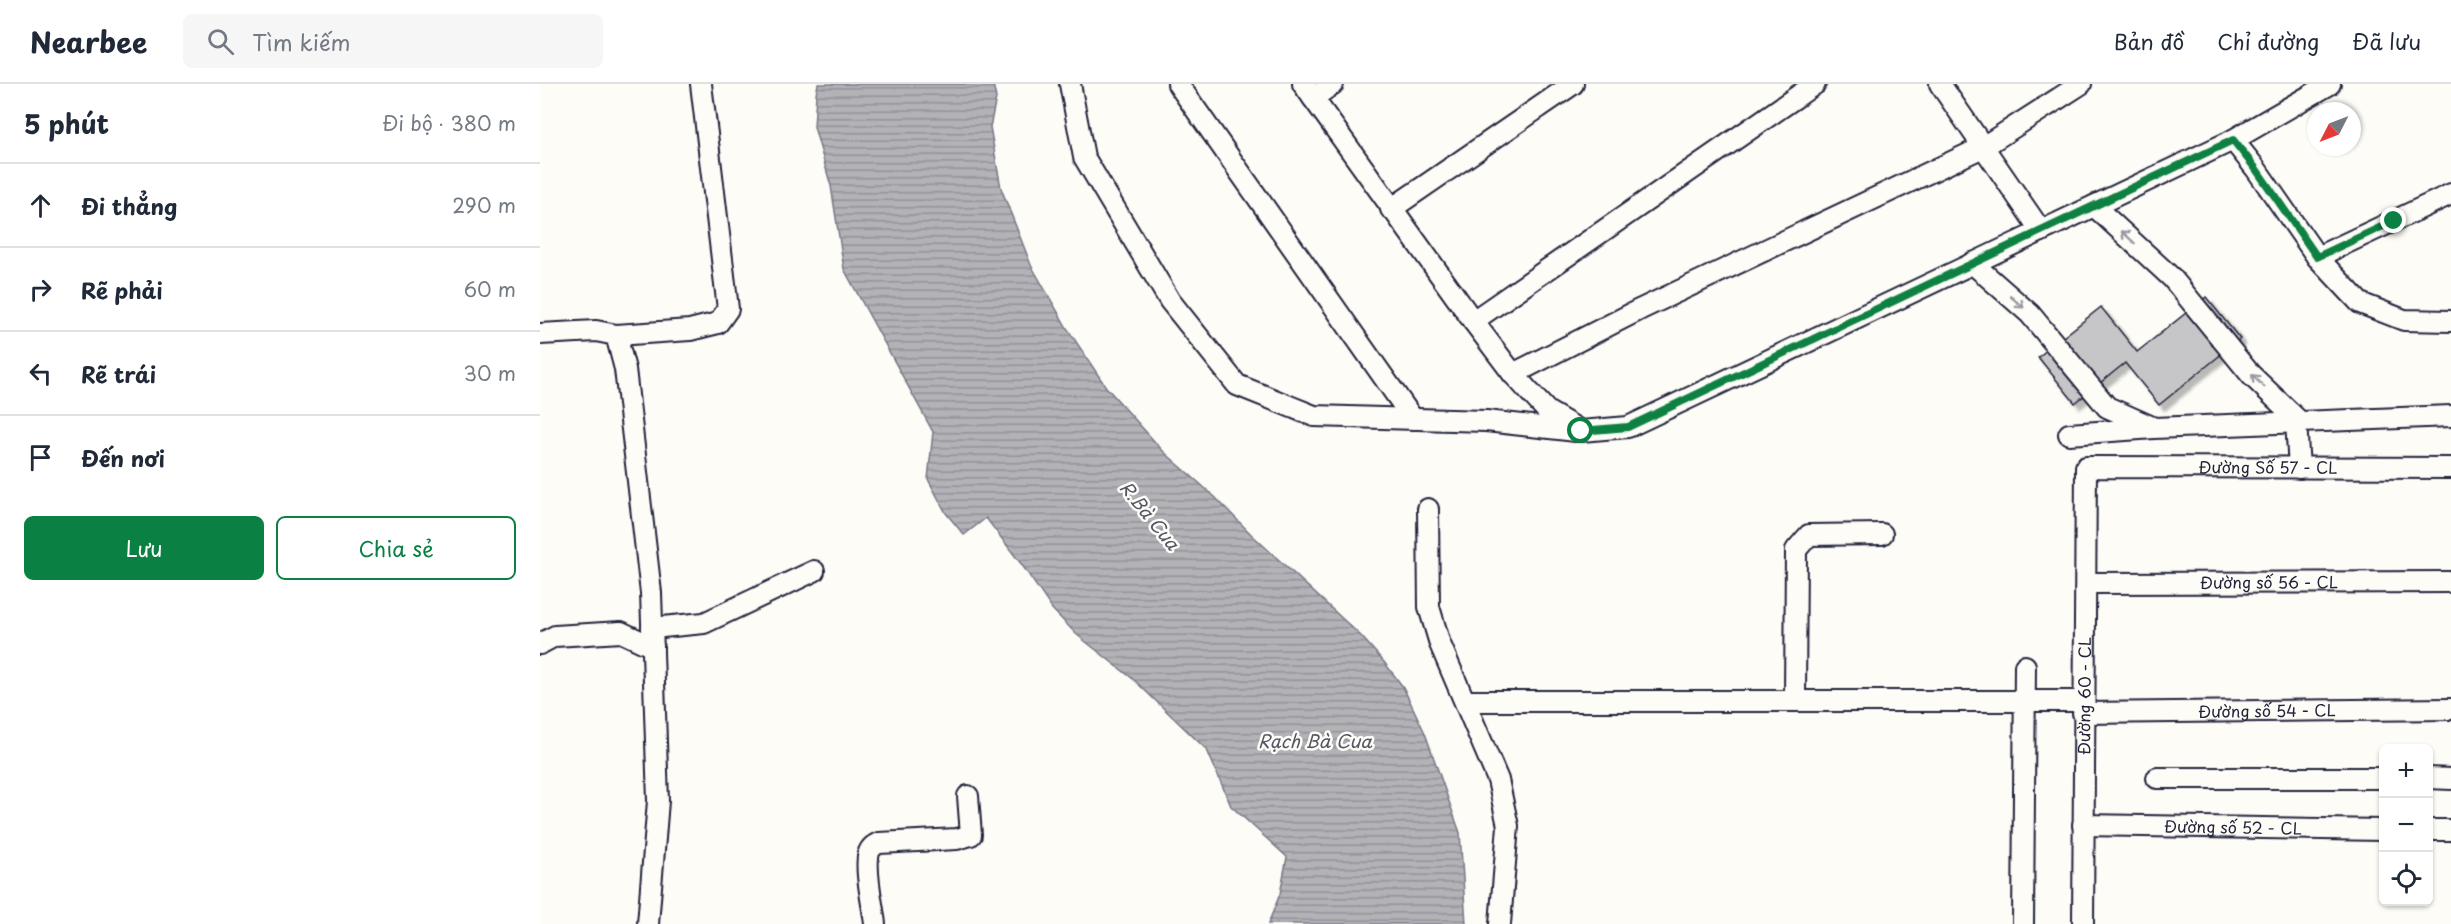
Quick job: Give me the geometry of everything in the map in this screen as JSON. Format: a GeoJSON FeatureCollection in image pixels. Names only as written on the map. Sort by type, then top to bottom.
{"type":"FeatureCollection","features":[{"type":"Feature","properties":{"kind":"street"},"geometry":{"type":"LineString","coordinates":[[540,334],[596,331],[616,335],[690,330],[718,323],[728,309],[701,84]]}},
{"type":"Feature","properties":{"kind":"street"},"geometry":{"type":"LineString","coordinates":[[1070,84],[1084,157],[1170,301],[1237,385],[1314,416],[1486,422],[1581,431],[1628,427],[2233,140],[2330,84]]}},
{"type":"Feature","properties":{"kind":"street"},"geometry":{"type":"LineString","coordinates":[[1178,84],[1413,419]]}},
{"type":"Feature","properties":{"kind":"street"},"geometry":{"type":"LineString","coordinates":[[1333,84],[1308,91],[1391,209],[1513,374],[1547,411],[1581,431]]}},
{"type":"Feature","properties":{"kind":"street"},"geometry":{"type":"LineString","coordinates":[[1391,209],[1573,84]]}},
{"type":"Feature","properties":{"kind":"street"},"geometry":{"type":"LineString","coordinates":[[1473,321],[1815,84]]}},
{"type":"Feature","properties":{"kind":"street"},"geometry":{"type":"LineString","coordinates":[[1940,84],[2041,231]]}},
{"type":"Feature","properties":{"kind":"street"},"geometry":{"type":"LineString","coordinates":[[1513,374],[1641,309],[1983,147],[2081,84]]}},
{"type":"Feature","properties":{"kind":"street"},"geometry":{"type":"LineString","coordinates":[[2233,140],[2317,257],[2360,303],[2404,320],[2451,321]]}},
{"type":"Feature","properties":{"kind":"street"},"geometry":{"type":"LineString","coordinates":[[2317,257],[2451,194]]}},
{"type":"Feature","properties":{"kind":"street"},"geometry":{"type":"LineString","coordinates":[[2094,206],[2172,278],[2251,375],[2298,422],[2299,468]]}},
{"type":"Feature","properties":{"kind":"street"},"geometry":{"type":"LineString","coordinates":[[1972,264],[2030,314],[2107,407],[2154,428]]}},
{"type":"Feature","properties":{"kind":"street"},"geometry":{"type":"LineString","coordinates":[[616,335],[626,380],[651,593],[658,801],[648,924]]}},
{"type":"Feature","properties":{"kind":"street"},"geometry":{"type":"LineString","coordinates":[[2069,434],[2154,428],[2451,416]]}},
{"type":"Feature","properties":{"kind":"street","name":"Đường Số 57 - CL"},"geometry":{"type":"LineString","coordinates":[[2086,467],[2451,468]]}},
{"type":"Feature","properties":{"kind":"street","name":"Đường 60 - CL"},"geometry":{"type":"LineString","coordinates":[[2083,924],[2086,467]]}},
{"type":"Feature","properties":{"kind":"street"},"geometry":{"type":"LineString","coordinates":[[1428,509],[1429,607],[1440,644],[1498,780],[1508,826],[1500,924]]}},
{"type":"Feature","properties":{"kind":"street"},"geometry":{"type":"LineString","coordinates":[[1795,701],[1796,550],[1809,535],[1882,534]]}},
{"type":"Feature","properties":{"kind":"street"},"geometry":{"type":"LineString","coordinates":[[540,644],[555,636],[621,632],[652,637],[704,623],[814,571]]}},
{"type":"Feature","properties":{"kind":"street","name":"Đường số 56 - CL"},"geometry":{"type":"LineString","coordinates":[[2086,584],[2451,582]]}},
{"type":"Feature","properties":{"kind":"street"},"geometry":{"type":"LineString","coordinates":[[2023,924],[2025,666]]}},
{"type":"Feature","properties":{"kind":"street","name":"Đường số 54 - CL"},"geometry":{"type":"LineString","coordinates":[[1466,701],[2025,700],[2083,707],[2451,710]]}},
{"type":"Feature","properties":{"kind":"street"},"geometry":{"type":"LineString","coordinates":[[2157,778],[2379,778]]}},
{"type":"Feature","properties":{"kind":"street"},"geometry":{"type":"LineString","coordinates":[[2433,778],[2451,778]]}},
{"type":"Feature","properties":{"kind":"street"},"geometry":{"type":"LineString","coordinates":[[875,924],[869,870],[869,854],[872,846],[879,843],[957,839],[971,834],[968,796]]}},
{"type":"Feature","properties":{"kind":"street","name":"Đường số 52 - CL"},"geometry":{"type":"LineString","coordinates":[[2083,825],[2379,830]]}},
{"type":"Feature","properties":{"kind":"street"},"geometry":{"type":"LineString","coordinates":[[2433,830],[2451,830]]}},
{"type":"Feature","properties":{"kind":"water","name":"Rạch Bà Cua"},"geometry":{"type":"Polygon","coordinates":[[[818,84],[993,84],[996,98],[990,127],[1001,188],[1031,265],[1067,328],[1106,387],[1163,451],[1215,497],[1251,534],[1361,636],[1403,687],[1425,733],[1460,833],[1466,924],[1268,924],[1280,894],[1287,857],[1231,806],[1207,750],[1133,679],[1076,634],[1052,609],[986,518],[964,535],[946,513],[928,479],[933,432],[844,269],[831,186],[814,127],[818,84]]]}},
{"type":"Feature","properties":{"kind":"building"},"geometry":{"type":"Polygon","coordinates":[[[2206,297],[2240,339],[2159,405],[2125,363],[2075,403],[2038,357],[2101,307],[2137,352],[2206,297]]]}},
{"type":"Feature","properties":{"kind":"route"},"geometry":{"type":"LineString","coordinates":[[1581,431],[1628,427],[2233,140],[2317,257],[2394,221]]}},
{"type":"Feature","properties":{"kind":"water label","name":"R.Bà Cua"},"geometry":{"type":"Point","coordinates":[1149,516]}}]}
